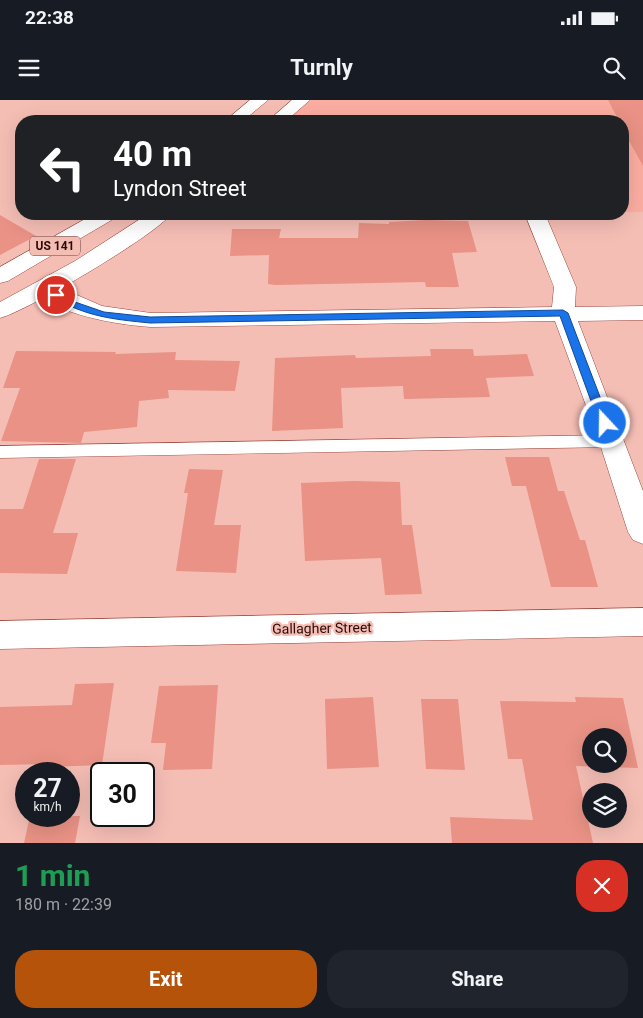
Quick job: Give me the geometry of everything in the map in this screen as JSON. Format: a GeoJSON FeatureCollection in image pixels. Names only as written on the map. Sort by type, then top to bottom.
{"type":"FeatureCollection","features":[{"type":"Feature","properties":{"kind":"street"},"geometry":{"type":"LineString","coordinates":[[241,115],[260,100]]}},
{"type":"Feature","properties":{"kind":"street"},"geometry":{"type":"LineString","coordinates":[[283,115],[302,100]]}},
{"type":"Feature","properties":{"kind":"street","name":"US 141"},"geometry":{"type":"LineString","coordinates":[[0,276],[98,220]]}},
{"type":"Feature","properties":{"kind":"street","name":"US 141"},"geometry":{"type":"LineString","coordinates":[[0,311],[45,288],[131,235],[152,220]]}},
{"type":"Feature","properties":{"kind":"street"},"geometry":{"type":"LineString","coordinates":[[537,220],[565,287],[563,313],[612,441],[643,532]]}},
{"type":"Feature","properties":{"kind":"street"},"geometry":{"type":"LineString","coordinates":[[45,288],[88,311],[123,318],[643,313]]}},
{"type":"Feature","properties":{"kind":"street","name":"Gallagher Street"},"geometry":{"type":"LineString","coordinates":[[0,635],[643,622]]}},
{"type":"Feature","properties":{"kind":"lane"},"geometry":{"type":"LineString","coordinates":[[0,452],[612,441]]}},
{"type":"Feature","properties":{"kind":"shaded area"},"geometry":{"type":"Polygon","coordinates":[[[302,100],[643,100],[643,212],[629,212],[629,115],[283,115],[302,100]]]}},
{"type":"Feature","properties":{"kind":"building"},"geometry":{"type":"Polygon","coordinates":[[[608,100],[643,100],[643,166],[629,141],[629,115],[616,115],[608,100]]]}},
{"type":"Feature","properties":{"kind":"building"},"geometry":{"type":"Polygon","coordinates":[[[0,215],[36,236],[0,255],[0,215]]]}},
{"type":"Feature","properties":{"kind":"building"},"geometry":{"type":"Polygon","coordinates":[[[426,220],[468,221],[477,252],[452,253],[459,287],[426,287],[425,282],[275,285],[268,284],[269,255],[230,256],[232,229],[281,229],[279,238],[358,238],[359,223],[389,224],[389,222],[426,220]]]}},
{"type":"Feature","properties":{"kind":"building"},"geometry":{"type":"Polygon","coordinates":[[[430,349],[473,349],[474,356],[527,354],[534,376],[486,378],[490,397],[404,399],[403,386],[341,388],[343,428],[272,431],[275,358],[355,355],[356,358],[431,356],[430,349]]]}},
{"type":"Feature","properties":{"kind":"building"},"geometry":{"type":"Polygon","coordinates":[[[16,351],[116,352],[115,354],[176,352],[175,360],[240,361],[235,391],[168,390],[169,398],[139,401],[137,427],[84,432],[81,443],[1,441],[20,388],[3,388],[16,351]]]}},
{"type":"Feature","properties":{"kind":"building"},"geometry":{"type":"Polygon","coordinates":[[[505,457],[549,457],[558,491],[564,491],[580,540],[585,540],[598,587],[551,587],[526,486],[512,486],[505,457]]]}},
{"type":"Feature","properties":{"kind":"building"},"geometry":{"type":"Polygon","coordinates":[[[39,459],[76,459],[53,533],[78,533],[67,574],[0,573],[0,509],[23,509],[39,459]]]}},
{"type":"Feature","properties":{"kind":"building"},"geometry":{"type":"Polygon","coordinates":[[[189,469],[223,470],[214,525],[241,525],[236,573],[176,571],[188,493],[184,493],[189,469]]]}},
{"type":"Feature","properties":{"kind":"building"},"geometry":{"type":"Polygon","coordinates":[[[400,482],[402,525],[412,525],[422,594],[385,595],[381,558],[305,561],[301,483],[400,482]]]}},
{"type":"Feature","properties":{"kind":"building"},"geometry":{"type":"Polygon","coordinates":[[[114,683],[102,762],[90,762],[90,765],[80,766],[80,762],[15,762],[15,765],[0,765],[0,707],[72,705],[75,684],[114,683]]]}},
{"type":"Feature","properties":{"kind":"building"},"geometry":{"type":"Polygon","coordinates":[[[218,685],[212,769],[163,770],[166,743],[151,743],[159,686],[218,685]]]}},
{"type":"Feature","properties":{"kind":"building"},"geometry":{"type":"Polygon","coordinates":[[[373,697],[379,767],[327,769],[325,699],[373,697]]]}},
{"type":"Feature","properties":{"kind":"building"},"geometry":{"type":"Polygon","coordinates":[[[575,697],[623,698],[638,768],[627,768],[627,728],[582,728],[582,766],[576,766],[582,793],[582,828],[590,828],[593,843],[452,843],[450,817],[533,820],[522,759],[508,759],[500,701],[576,702],[575,697]]]}},
{"type":"Feature","properties":{"kind":"building"},"geometry":{"type":"Polygon","coordinates":[[[421,699],[458,699],[465,770],[426,769],[421,699]]]}},
{"type":"Feature","properties":{"kind":"building"},"geometry":{"type":"Polygon","coordinates":[[[28,827],[78,827],[75,843],[24,843],[28,827]]]}},
{"type":"Feature","properties":{"kind":"route"},"geometry":{"type":"LineString","coordinates":[[56,295],[88,311],[103,315],[150,320],[563,313],[605,423]]}}]}
